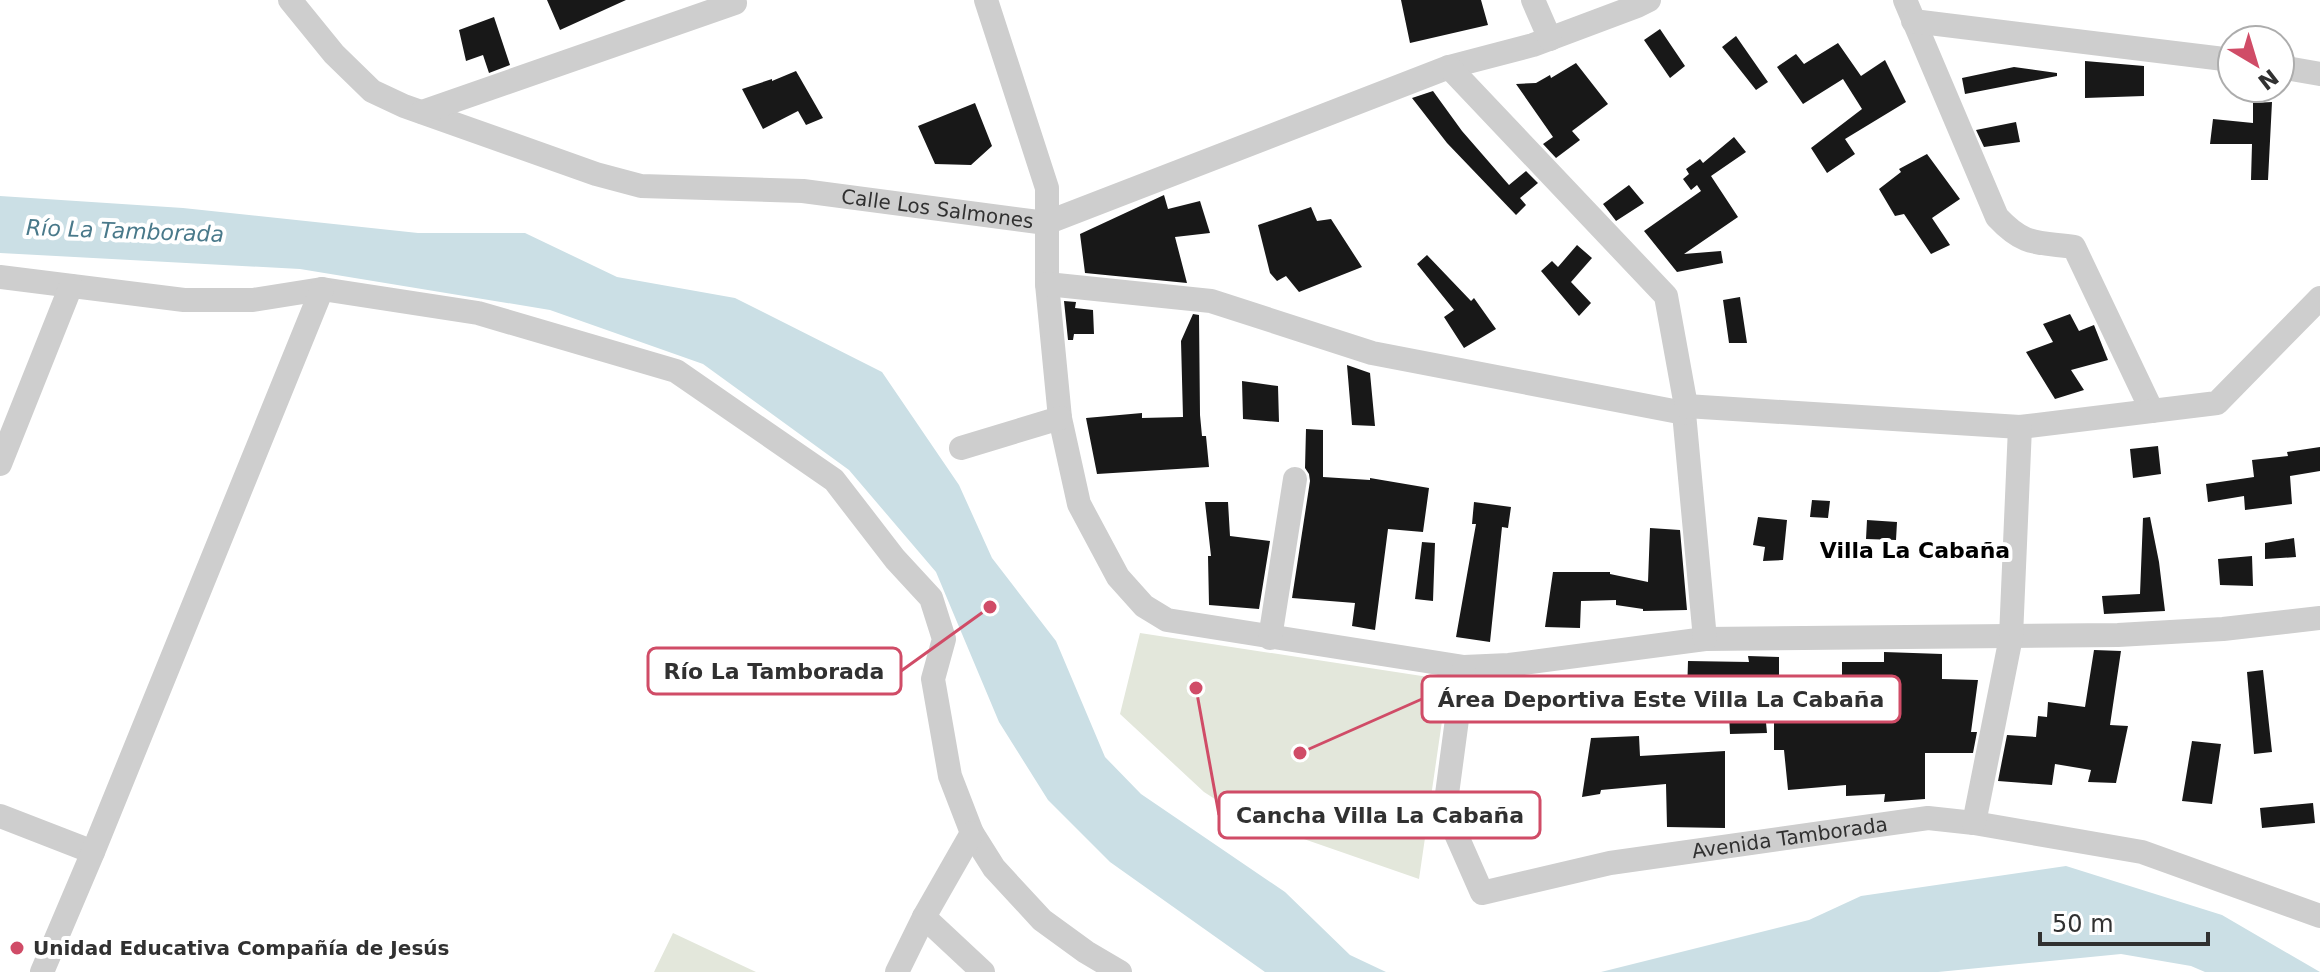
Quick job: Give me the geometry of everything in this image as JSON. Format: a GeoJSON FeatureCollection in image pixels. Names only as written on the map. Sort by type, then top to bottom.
{"type":"FeatureCollection","features":[{"type":"Feature","properties":{"kind":"street","name":"Calle Los Salmones"},"geometry":{"type":"LineString","coordinates":[[290,0],[334,54],[372,91],[596,174],[641,186],[803,191],[1046,223],[1449,67],[1533,45],[1649,0]]}},
{"type":"Feature","properties":{"kind":"street"},"geometry":{"type":"LineString","coordinates":[[986,0],[1047,188],[1047,284],[1060,418],[1079,504],[1118,577],[1144,606],[1167,620],[1464,667],[1509,665],[1705,639],[2133,635],[2320,618]]}},
{"type":"Feature","properties":{"kind":"street"},"geometry":{"type":"LineString","coordinates":[[1533,0],[1550,39]]}},
{"type":"Feature","properties":{"kind":"street"},"geometry":{"type":"LineString","coordinates":[[422,112],[735,3]]}},
{"type":"Feature","properties":{"kind":"street"},"geometry":{"type":"LineString","coordinates":[[1909,10],[2216,58]]}},
{"type":"Feature","properties":{"kind":"street"},"geometry":{"type":"LineString","coordinates":[[1909,10],[1997,217],[2010,231],[2028,241],[2074,247],[2152,411]]}},
{"type":"Feature","properties":{"kind":"street"},"geometry":{"type":"LineString","coordinates":[[1449,67],[1666,296],[1685,410],[1705,639]]}},
{"type":"Feature","properties":{"kind":"street"},"geometry":{"type":"LineString","coordinates":[[2296,70],[2320,74]]}},
{"type":"Feature","properties":{"kind":"street"},"geometry":{"type":"LineString","coordinates":[[0,277],[184,300],[253,300],[322,289],[478,313],[676,371],[834,480],[895,559],[931,598],[944,639],[933,679],[950,776],[972,833],[994,868],[1082,962],[1120,972]]}},
{"type":"Feature","properties":{"kind":"street"},"geometry":{"type":"LineString","coordinates":[[1047,284],[1211,301],[1372,353],[1685,410],[2020,427],[2217,403],[2320,298]]}},
{"type":"Feature","properties":{"kind":"street"},"geometry":{"type":"LineString","coordinates":[[0,464],[71,286]]}},
{"type":"Feature","properties":{"kind":"street"},"geometry":{"type":"LineString","coordinates":[[42,972],[322,289]]}},
{"type":"Feature","properties":{"kind":"street"},"geometry":{"type":"LineString","coordinates":[[961,448],[1060,418]]}},
{"type":"Feature","properties":{"kind":"street"},"geometry":{"type":"LineString","coordinates":[[1974,823],[2011,637],[2020,427]]}},
{"type":"Feature","properties":{"kind":"street"},"geometry":{"type":"LineString","coordinates":[[1270,638],[1295,479]]}},
{"type":"Feature","properties":{"kind":"street","name":"Avenida Tamborada"},"geometry":{"type":"LineString","coordinates":[[1464,667],[1445,809],[1482,893],[1610,863],[1928,818],[2142,852],[2320,916]]}},
{"type":"Feature","properties":{"kind":"street"},"geometry":{"type":"LineString","coordinates":[[0,816],[93,852]]}},
{"type":"Feature","properties":{"kind":"street"},"geometry":{"type":"LineString","coordinates":[[897,972],[972,833]]}},
{"type":"Feature","properties":{"kind":"street"},"geometry":{"type":"LineString","coordinates":[[924,917],[983,972]]}},
{"type":"Feature","properties":{"kind":"shaded area"},"geometry":{"type":"Polygon","coordinates":[[[1140,633],[1448,680],[1419,879],[1246,819],[1204,792],[1120,714],[1140,633]]]}},
{"type":"Feature","properties":{"kind":"shaded area"},"geometry":{"type":"Polygon","coordinates":[[[673,933],[756,972],[654,972],[673,933]]]}},
{"type":"Feature","properties":{"kind":"water","name":"Río La Tamborada"},"geometry":{"type":"Polygon","coordinates":[[[0,196],[183,208],[418,233],[525,233],[617,277],[735,298],[882,372],[959,485],[992,558],[1056,641],[1105,757],[1141,794],[1285,892],[1350,955],[1386,972],[1265,972],[1110,862],[1048,800],[999,722],[936,572],[849,470],[703,364],[550,310],[300,269],[0,253],[0,196]]]}},
{"type":"Feature","properties":{"kind":"water"},"geometry":{"type":"Polygon","coordinates":[[[2066,866],[2222,915],[2320,972],[2205,972],[2191,966],[2121,954],[1938,972],[1601,972],[1809,920],[1861,896],[2066,866]]]}},
{"type":"Feature","properties":{"kind":"building"},"geometry":{"type":"Polygon","coordinates":[[[547,0],[626,0],[560,30],[547,0]]]}},
{"type":"Feature","properties":{"kind":"building"},"geometry":{"type":"Polygon","coordinates":[[[1401,0],[1481,0],[1488,25],[1410,43],[1401,0]]]}},
{"type":"Feature","properties":{"kind":"building"},"geometry":{"type":"Polygon","coordinates":[[[494,17],[510,65],[489,73],[483,55],[466,61],[459,30],[494,17]]]}},
{"type":"Feature","properties":{"kind":"building"},"geometry":{"type":"Polygon","coordinates":[[[1660,29],[1685,66],[1670,78],[1644,40],[1660,29]]]}},
{"type":"Feature","properties":{"kind":"building"},"geometry":{"type":"Polygon","coordinates":[[[1736,36],[1768,82],[1756,90],[1722,47],[1736,36]]]}},
{"type":"Feature","properties":{"kind":"building"},"geometry":{"type":"Polygon","coordinates":[[[1838,43],[1861,76],[1885,60],[1906,102],[1845,139],[1855,154],[1827,173],[1811,148],[1862,109],[1843,79],[1803,104],[1777,67],[1796,54],[1804,64],[1838,43]]]}},
{"type":"Feature","properties":{"kind":"building"},"geometry":{"type":"Polygon","coordinates":[[[2085,61],[2144,66],[2144,96],[2085,98],[2085,61]]]}},
{"type":"Feature","properties":{"kind":"building"},"geometry":{"type":"Polygon","coordinates":[[[1576,63],[1608,104],[1572,131],[1580,140],[1556,158],[1543,144],[1553,137],[1516,84],[1536,83],[1550,75],[1551,78],[1576,63]]]}},
{"type":"Feature","properties":{"kind":"building"},"geometry":{"type":"Polygon","coordinates":[[[2014,67],[2057,73],[2057,76],[1965,94],[1962,78],[2014,67]]]}},
{"type":"Feature","properties":{"kind":"building"},"geometry":{"type":"Polygon","coordinates":[[[796,71],[823,118],[806,125],[798,111],[763,129],[742,89],[796,71]]]}},
{"type":"Feature","properties":{"kind":"building"},"geometry":{"type":"Polygon","coordinates":[[[1433,91],[1462,131],[1509,185],[1526,171],[1538,183],[1520,198],[1526,205],[1516,215],[1447,143],[1412,98],[1433,91]]]}},
{"type":"Feature","properties":{"kind":"building"},"geometry":{"type":"Polygon","coordinates":[[[975,103],[992,146],[971,165],[935,164],[918,126],[975,103]]]}},
{"type":"Feature","properties":{"kind":"building"},"geometry":{"type":"Polygon","coordinates":[[[2253,104],[2272,104],[2268,180],[2251,180],[2252,144],[2210,144],[2213,119],[2253,123],[2253,104]]]}},
{"type":"Feature","properties":{"kind":"building"},"geometry":{"type":"Polygon","coordinates":[[[2016,122],[2020,142],[1984,147],[1976,130],[2016,122]]]}},
{"type":"Feature","properties":{"kind":"building"},"geometry":{"type":"Polygon","coordinates":[[[1734,137],[1746,152],[1711,176],[1738,217],[1684,254],[1721,251],[1723,263],[1677,272],[1644,231],[1701,191],[1697,185],[1691,190],[1683,179],[1689,174],[1686,169],[1700,159],[1703,163],[1734,137]]]}},
{"type":"Feature","properties":{"kind":"building"},"geometry":{"type":"Polygon","coordinates":[[[1927,154],[1960,199],[1932,218],[1950,245],[1931,254],[1904,214],[1895,216],[1879,189],[1901,172],[1899,169],[1927,154]]]}},
{"type":"Feature","properties":{"kind":"building"},"geometry":{"type":"Polygon","coordinates":[[[1629,185],[1644,203],[1616,221],[1603,204],[1629,185]]]}},
{"type":"Feature","properties":{"kind":"building"},"geometry":{"type":"Polygon","coordinates":[[[1164,195],[1168,209],[1200,201],[1210,233],[1175,237],[1187,283],[1085,273],[1080,234],[1164,195]]]}},
{"type":"Feature","properties":{"kind":"building"},"geometry":{"type":"Polygon","coordinates":[[[1311,207],[1317,221],[1331,219],[1362,267],[1299,292],[1286,276],[1277,281],[1270,273],[1258,225],[1311,207]]]}},
{"type":"Feature","properties":{"kind":"building"},"geometry":{"type":"Polygon","coordinates":[[[1577,245],[1592,258],[1571,282],[1591,303],[1579,316],[1541,271],[1552,261],[1558,267],[1577,245]]]}},
{"type":"Feature","properties":{"kind":"building"},"geometry":{"type":"Polygon","coordinates":[[[1427,255],[1471,301],[1474,298],[1496,329],[1464,348],[1444,317],[1454,310],[1417,264],[1427,255]]]}},
{"type":"Feature","properties":{"kind":"building"},"geometry":{"type":"Polygon","coordinates":[[[1740,297],[1747,343],[1729,343],[1723,300],[1740,297]]]}},
{"type":"Feature","properties":{"kind":"building"},"geometry":{"type":"Polygon","coordinates":[[[1064,301],[1076,302],[1075,308],[1093,310],[1094,334],[1074,334],[1073,340],[1068,340],[1064,301]]]}},
{"type":"Feature","properties":{"kind":"building"},"geometry":{"type":"Polygon","coordinates":[[[1193,314],[1199,315],[1200,415],[1209,467],[1097,474],[1086,418],[1142,413],[1142,418],[1183,417],[1181,341],[1193,314]]]}},
{"type":"Feature","properties":{"kind":"building"},"geometry":{"type":"Polygon","coordinates":[[[2070,314],[2079,331],[2094,325],[2108,360],[2071,370],[2084,390],[2055,399],[2026,352],[2053,342],[2043,324],[2070,314]]]}},
{"type":"Feature","properties":{"kind":"building"},"geometry":{"type":"Polygon","coordinates":[[[1347,365],[1370,373],[1375,426],[1352,425],[1347,365]]]}},
{"type":"Feature","properties":{"kind":"building"},"geometry":{"type":"Polygon","coordinates":[[[1242,381],[1278,386],[1279,422],[1243,419],[1242,381]]]}},
{"type":"Feature","properties":{"kind":"building"},"geometry":{"type":"Polygon","coordinates":[[[1306,429],[1323,430],[1323,477],[1370,478],[1429,488],[1423,532],[1388,529],[1375,630],[1352,626],[1355,603],[1292,598],[1310,481],[1305,468],[1306,429]]]}},
{"type":"Feature","properties":{"kind":"building"},"geometry":{"type":"Polygon","coordinates":[[[2158,446],[2161,474],[2133,478],[2130,449],[2158,446]]]}},
{"type":"Feature","properties":{"kind":"building"},"geometry":{"type":"Polygon","coordinates":[[[2320,447],[2320,471],[2290,476],[2292,504],[2245,510],[2244,496],[2208,502],[2206,484],[2254,477],[2252,460],[2288,456],[2287,452],[2320,447]]]}},
{"type":"Feature","properties":{"kind":"building"},"geometry":{"type":"Polygon","coordinates":[[[1812,500],[1830,501],[1828,518],[1810,517],[1812,500]]]}},
{"type":"Feature","properties":{"kind":"building"},"geometry":{"type":"Polygon","coordinates":[[[1205,502],[1228,502],[1230,536],[1270,541],[1259,609],[1209,605],[1208,556],[1211,556],[1205,502]]]}},
{"type":"Feature","properties":{"kind":"building"},"geometry":{"type":"Polygon","coordinates":[[[1474,502],[1511,507],[1508,528],[1502,527],[1490,642],[1456,637],[1476,524],[1472,524],[1474,502]]]}},
{"type":"Feature","properties":{"kind":"building"},"geometry":{"type":"Polygon","coordinates":[[[1758,517],[1787,520],[1783,560],[1763,561],[1765,547],[1753,545],[1758,517]]]}},
{"type":"Feature","properties":{"kind":"building"},"geometry":{"type":"Polygon","coordinates":[[[2150,517],[2165,611],[2104,614],[2102,596],[2140,594],[2143,518],[2150,517]]]}},
{"type":"Feature","properties":{"kind":"building"},"geometry":{"type":"Polygon","coordinates":[[[1867,520],[1897,522],[1896,540],[1866,539],[1867,520]]]}},
{"type":"Feature","properties":{"kind":"building"},"geometry":{"type":"Polygon","coordinates":[[[1650,528],[1680,530],[1687,610],[1643,611],[1616,605],[1616,600],[1581,601],[1580,628],[1545,627],[1553,572],[1610,572],[1648,582],[1650,528]]]}},
{"type":"Feature","properties":{"kind":"building"},"geometry":{"type":"Polygon","coordinates":[[[2294,538],[2296,557],[2265,559],[2265,543],[2294,538]]]}},
{"type":"Feature","properties":{"kind":"building"},"geometry":{"type":"Polygon","coordinates":[[[1422,542],[1435,543],[1433,601],[1415,599],[1422,542]]]}},
{"type":"Feature","properties":{"kind":"building"},"geometry":{"type":"Polygon","coordinates":[[[2252,556],[2253,586],[2220,585],[2218,559],[2252,556]]]}},
{"type":"Feature","properties":{"kind":"building"},"geometry":{"type":"Polygon","coordinates":[[[2094,650],[2121,651],[2110,725],[2128,726],[2116,783],[2088,782],[2091,770],[2055,764],[2052,785],[1998,781],[2007,735],[2036,737],[2038,716],[2047,717],[2048,702],[2085,707],[2094,650]]]}},
{"type":"Feature","properties":{"kind":"building"},"geometry":{"type":"Polygon","coordinates":[[[1884,652],[1942,654],[1942,679],[1978,680],[1971,732],[1977,732],[1973,753],[1925,753],[1925,799],[1884,802],[1885,794],[1846,796],[1846,785],[1788,790],[1784,750],[1774,750],[1774,719],[1842,720],[1842,662],[1884,662],[1884,652]]]}},
{"type":"Feature","properties":{"kind":"building"},"geometry":{"type":"Polygon","coordinates":[[[1748,656],[1779,657],[1779,680],[1762,680],[1767,733],[1730,734],[1728,694],[1687,694],[1688,661],[1749,662],[1748,656]]]}},
{"type":"Feature","properties":{"kind":"building"},"geometry":{"type":"Polygon","coordinates":[[[2263,670],[2272,752],[2254,754],[2247,672],[2263,670]]]}},
{"type":"Feature","properties":{"kind":"building"},"geometry":{"type":"Polygon","coordinates":[[[1639,736],[1640,756],[1725,751],[1725,828],[1667,827],[1666,784],[1601,790],[1600,794],[1582,797],[1591,738],[1639,736]]]}},
{"type":"Feature","properties":{"kind":"building"},"geometry":{"type":"Polygon","coordinates":[[[2192,741],[2221,744],[2212,804],[2182,801],[2192,741]]]}},
{"type":"Feature","properties":{"kind":"building"},"geometry":{"type":"Polygon","coordinates":[[[2313,803],[2315,823],[2262,828],[2260,808],[2313,803]]]}},
{"type":"Feature","properties":{"kind":"place","name":"Río La Tamborada"},"geometry":{"type":"Point","coordinates":[990,607]}},
{"type":"Feature","properties":{"kind":"place","name":"Cancha Villa La Cabaña"},"geometry":{"type":"Point","coordinates":[1196,688]}},
{"type":"Feature","properties":{"kind":"place","name":"Área Deportiva Este Villa La Cabaña"},"geometry":{"type":"Point","coordinates":[1300,753]}},
{"type":"Feature","properties":{"kind":"place","name":"Unidad Educativa Compañía de Jesús"},"geometry":{"type":"Point","coordinates":[17,948]}},
{"type":"Feature","properties":{"kind":"district","name":"Villa La Cabaña"},"geometry":{"type":"Point","coordinates":[1915,550]}}]}
